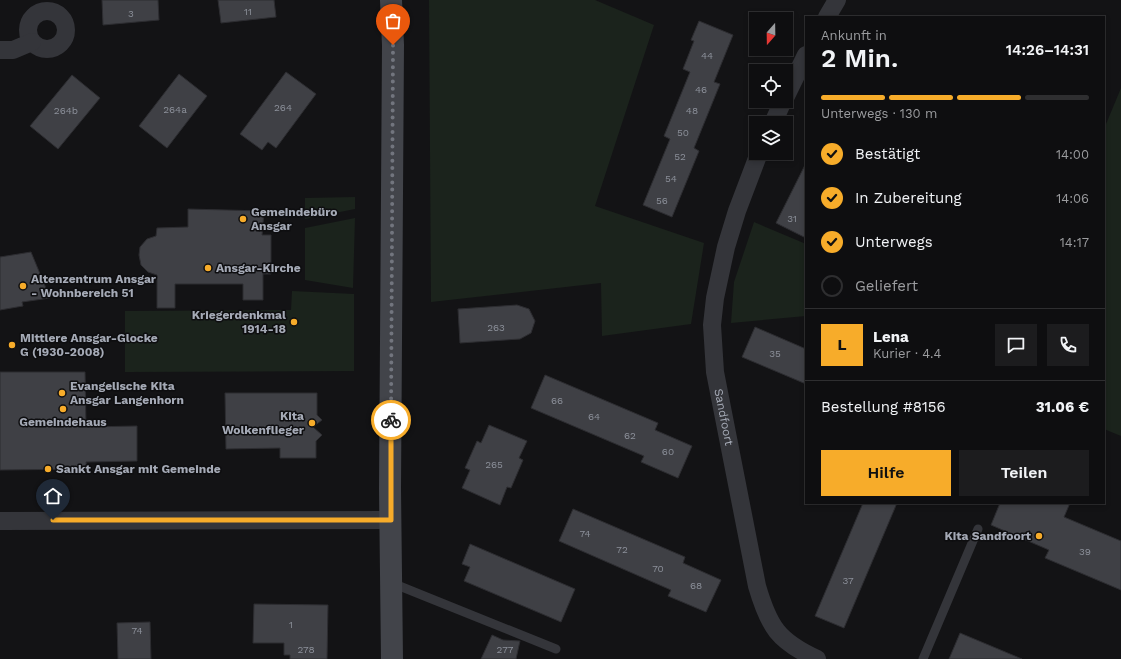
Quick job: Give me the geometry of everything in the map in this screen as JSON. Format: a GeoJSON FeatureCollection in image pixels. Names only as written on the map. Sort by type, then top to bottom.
{"type":"FeatureCollection","features":[{"type":"Feature","properties":{"kind":"main road"},"geometry":{"type":"LineString","coordinates":[[391,0],[393,52],[391,520],[392,659]]}},
{"type":"Feature","properties":{"kind":"street"},"geometry":{"type":"LineString","coordinates":[[828,16],[837,0]]}},
{"type":"Feature","properties":{"kind":"street"},"geometry":{"type":"LineString","coordinates":[[48,5],[64,20],[66,26],[64,39],[60,44],[49,49],[36,47],[27,32],[29,21],[48,5]]}},
{"type":"Feature","properties":{"kind":"street"},"geometry":{"type":"LineString","coordinates":[[0,50],[13,50],[32,42]]}},
{"type":"Feature","properties":{"kind":"street"},"geometry":{"type":"LineString","coordinates":[[793,82],[805,57]]}},
{"type":"Feature","properties":{"kind":"street","name":"Sandfoort"},"geometry":{"type":"LineString","coordinates":[[756,160],[737,211],[718,279],[712,325],[714,365],[746,531],[766,615],[775,630],[790,644],[818,659]]}},
{"type":"Feature","properties":{"kind":"street"},"geometry":{"type":"LineString","coordinates":[[0,521],[391,520]]}},
{"type":"Feature","properties":{"kind":"lane"},"geometry":{"type":"LineString","coordinates":[[923,659],[978,529]]}},
{"type":"Feature","properties":{"kind":"lane"},"geometry":{"type":"LineString","coordinates":[[392,583],[556,649]]}},
{"type":"Feature","properties":{"kind":"shaded area"},"geometry":{"type":"Polygon","coordinates":[[[429,0],[595,0],[654,25],[595,206],[704,243],[691,324],[602,336],[601,283],[431,302],[429,0]]]}},
{"type":"Feature","properties":{"kind":"shaded area"},"geometry":{"type":"Polygon","coordinates":[[[1121,88],[1121,436],[1105,429],[1105,127],[1121,88]]]}},
{"type":"Feature","properties":{"kind":"shaded area"},"geometry":{"type":"Polygon","coordinates":[[[355,197],[355,209],[305,219],[305,198],[355,197]]]}},
{"type":"Feature","properties":{"kind":"shaded area"},"geometry":{"type":"Polygon","coordinates":[[[355,218],[353,288],[305,280],[305,228],[355,218]]]}},
{"type":"Feature","properties":{"kind":"shaded area"},"geometry":{"type":"Polygon","coordinates":[[[754,222],[805,244],[805,316],[731,323],[734,282],[754,222]]]}},
{"type":"Feature","properties":{"kind":"shaded area"},"geometry":{"type":"Polygon","coordinates":[[[292,291],[354,294],[354,371],[125,372],[125,311],[291,310],[292,291]]]}},
{"type":"Feature","properties":{"kind":"building"},"geometry":{"type":"Polygon","coordinates":[[[102,0],[158,0],[159,20],[103,25],[102,0]]]}},
{"type":"Feature","properties":{"kind":"building"},"geometry":{"type":"Polygon","coordinates":[[[218,0],[274,0],[276,17],[221,23],[218,0]]]}},
{"type":"Feature","properties":{"kind":"building"},"geometry":{"type":"Polygon","coordinates":[[[699,21],[733,35],[714,82],[720,84],[694,148],[699,151],[672,217],[643,205],[670,139],[664,136],[690,72],[683,69],[694,41],[691,40],[699,21]]]}},
{"type":"Feature","properties":{"kind":"building"},"geometry":{"type":"Polygon","coordinates":[[[286,72],[316,94],[276,148],[268,142],[262,150],[240,134],[286,72]]]}},
{"type":"Feature","properties":{"kind":"building"},"geometry":{"type":"Polygon","coordinates":[[[179,74],[207,96],[167,148],[139,126],[179,74]]]}},
{"type":"Feature","properties":{"kind":"building"},"geometry":{"type":"Polygon","coordinates":[[[72,75],[100,98],[58,149],[30,126],[72,75]]]}},
{"type":"Feature","properties":{"kind":"building"},"geometry":{"type":"Polygon","coordinates":[[[805,165],[805,238],[776,223],[805,165]]]}},
{"type":"Feature","properties":{"kind":"building","name":"Ansgar-Kirche"},"geometry":{"type":"Polygon","coordinates":[[[188,209],[264,211],[262,235],[271,235],[271,274],[263,274],[263,300],[243,300],[243,284],[175,284],[175,308],[157,308],[157,275],[148,272],[141,265],[139,255],[140,247],[147,239],[156,236],[157,228],[188,227],[188,209]]]}},
{"type":"Feature","properties":{"kind":"building","name":"Altenzentrum Ansgar - Wohnbereich 51"},"geometry":{"type":"Polygon","coordinates":[[[31,252],[50,298],[22,302],[23,306],[0,310],[0,257],[31,252]]]}},
{"type":"Feature","properties":{"kind":"building"},"geometry":{"type":"Polygon","coordinates":[[[517,305],[529,309],[535,321],[531,333],[520,339],[460,343],[458,309],[517,305]]]}},
{"type":"Feature","properties":{"kind":"building"},"geometry":{"type":"Polygon","coordinates":[[[755,327],[805,349],[805,384],[742,357],[755,327]]]}},
{"type":"Feature","properties":{"kind":"building","name":"Gemeindehaus"},"geometry":{"type":"Polygon","coordinates":[[[0,372],[85,372],[86,427],[137,426],[137,461],[86,462],[87,469],[0,470],[0,372]]]}},
{"type":"Feature","properties":{"kind":"building"},"geometry":{"type":"Polygon","coordinates":[[[545,375],[658,423],[655,430],[692,446],[678,478],[641,462],[644,456],[531,408],[545,375]]]}},
{"type":"Feature","properties":{"kind":"building"},"geometry":{"type":"Polygon","coordinates":[[[225,393],[317,393],[317,415],[322,420],[313,427],[322,435],[316,441],[316,458],[280,458],[280,448],[226,449],[225,393]]]}},
{"type":"Feature","properties":{"kind":"building"},"geometry":{"type":"Polygon","coordinates":[[[489,425],[527,441],[519,458],[523,460],[511,488],[507,487],[500,505],[462,488],[470,470],[465,468],[477,441],[481,443],[489,425]]]}},
{"type":"Feature","properties":{"kind":"building"},"geometry":{"type":"Polygon","coordinates":[[[863,504],[897,504],[844,628],[815,616],[863,504]]]}},
{"type":"Feature","properties":{"kind":"building"},"geometry":{"type":"Polygon","coordinates":[[[1000,504],[1070,504],[1064,517],[1121,541],[1121,590],[1045,558],[1049,550],[991,525],[1000,504]]]}},
{"type":"Feature","properties":{"kind":"building"},"geometry":{"type":"Polygon","coordinates":[[[573,509],[685,557],[683,563],[721,580],[706,612],[668,596],[671,590],[559,541],[573,509]]]}},
{"type":"Feature","properties":{"kind":"building"},"geometry":{"type":"Polygon","coordinates":[[[470,544],[575,589],[561,622],[464,581],[470,567],[462,564],[470,544]]]}},
{"type":"Feature","properties":{"kind":"building"},"geometry":{"type":"Polygon","coordinates":[[[254,604],[328,605],[327,659],[290,659],[290,655],[284,655],[284,643],[253,643],[254,604]]]}},
{"type":"Feature","properties":{"kind":"building"},"geometry":{"type":"Polygon","coordinates":[[[150,622],[151,659],[118,659],[117,623],[150,622]]]}},
{"type":"Feature","properties":{"kind":"building"},"geometry":{"type":"Polygon","coordinates":[[[960,633],[1022,659],[949,659],[960,633]]]}},
{"type":"Feature","properties":{"kind":"building"},"geometry":{"type":"Polygon","coordinates":[[[492,635],[503,640],[520,641],[516,659],[481,659],[492,635]]]}},
{"type":"Feature","properties":{"kind":"way so far"},"geometry":{"type":"LineString","coordinates":[[391,420],[393,45]]}},
{"type":"Feature","properties":{"kind":"place","name":"Gemeindebüro Ansgar"},"geometry":{"type":"Point","coordinates":[243,219]}},
{"type":"Feature","properties":{"kind":"place","name":"Ansgar-Kirche"},"geometry":{"type":"Point","coordinates":[208,268]}},
{"type":"Feature","properties":{"kind":"place","name":"Altenzentrum Ansgar - Wohnbereich 51"},"geometry":{"type":"Point","coordinates":[23,286]}},
{"type":"Feature","properties":{"kind":"place","name":"Kriegerdenkmal 1914-18"},"geometry":{"type":"Point","coordinates":[294,322]}},
{"type":"Feature","properties":{"kind":"place","name":"Mittlere Ansgar-Glocke G (1930-2008)"},"geometry":{"type":"Point","coordinates":[12,345]}},
{"type":"Feature","properties":{"kind":"place","name":"Evangelische Kita Ansgar Langenhorn"},"geometry":{"type":"Point","coordinates":[62,393]}},
{"type":"Feature","properties":{"kind":"place","name":"Gemeindehaus"},"geometry":{"type":"Point","coordinates":[63,409]}},
{"type":"Feature","properties":{"kind":"place","name":"Kita Wolkenflieger"},"geometry":{"type":"Point","coordinates":[312,423]}},
{"type":"Feature","properties":{"kind":"place","name":"Sankt Ansgar mit Gemeinde"},"geometry":{"type":"Point","coordinates":[48,469]}},
{"type":"Feature","properties":{"kind":"place","name":"Kita Sandfoort"},"geometry":{"type":"Point","coordinates":[1039,536]}},
{"type":"Feature","properties":{"kind":"route"},"geometry":{"type":"LineString","coordinates":[[53,520],[391,520],[391,420]]}}]}
